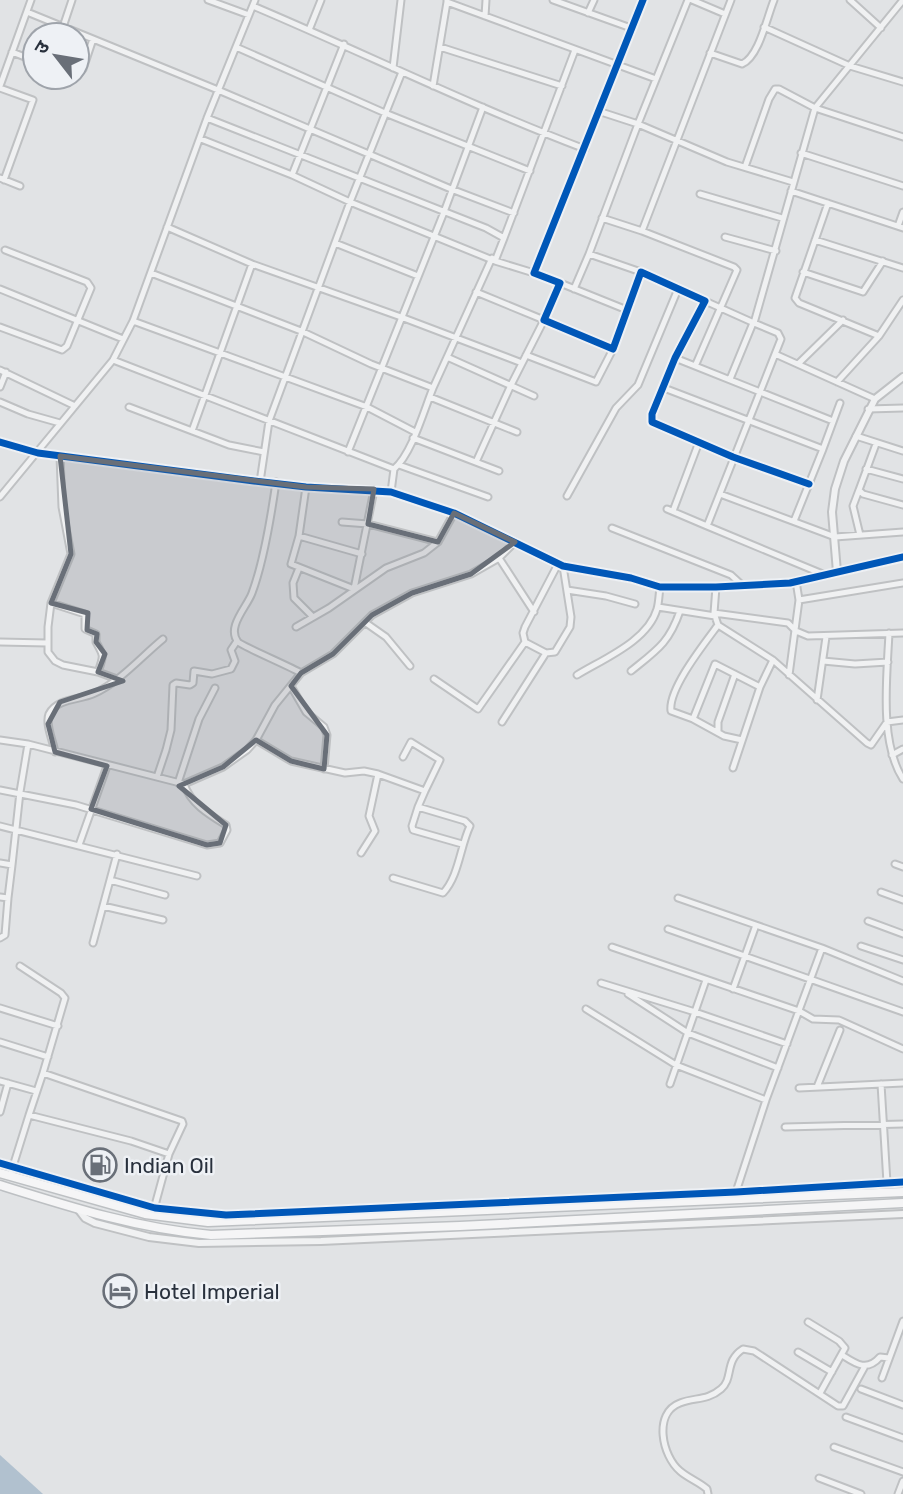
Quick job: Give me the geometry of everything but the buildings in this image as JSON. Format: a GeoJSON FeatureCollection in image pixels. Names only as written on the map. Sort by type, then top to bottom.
{"type":"FeatureCollection","features":[{"type":"Feature","properties":{"kind":"main road"},"geometry":{"type":"LineString","coordinates":[[0,1173],[154,1212],[208,1222],[903,1192]]}},
{"type":"Feature","properties":{"kind":"main road"},"geometry":{"type":"LineString","coordinates":[[0,1185],[78,1209],[177,1232],[211,1234],[460,1226],[903,1203]]}},
{"type":"Feature","properties":{"kind":"street"},"geometry":{"type":"LineString","coordinates":[[20,186],[2,179],[33,100],[0,87],[31,0]]}},
{"type":"Feature","properties":{"kind":"street"},"geometry":{"type":"LineString","coordinates":[[65,21],[72,0]]}},
{"type":"Feature","properties":{"kind":"street"},"geometry":{"type":"LineString","coordinates":[[208,0],[248,15]]}},
{"type":"Feature","properties":{"kind":"street"},"geometry":{"type":"LineString","coordinates":[[309,30],[321,0]]}},
{"type":"Feature","properties":{"kind":"street"},"geometry":{"type":"LineString","coordinates":[[393,68],[401,0]]}},
{"type":"Feature","properties":{"kind":"street"},"geometry":{"type":"LineString","coordinates":[[485,16],[486,0]]}},
{"type":"Feature","properties":{"kind":"street"},"geometry":{"type":"LineString","coordinates":[[554,0],[631,28]]}},
{"type":"Feature","properties":{"kind":"street"},"geometry":{"type":"LineString","coordinates":[[589,13],[594,0]]}},
{"type":"Feature","properties":{"kind":"street"},"geometry":{"type":"LineString","coordinates":[[534,273],[643,0]]}},
{"type":"Feature","properties":{"kind":"street"},"geometry":{"type":"LineString","coordinates":[[574,289],[656,79],[690,0],[725,14]]}},
{"type":"Feature","properties":{"kind":"street"},"geometry":{"type":"LineString","coordinates":[[642,231],[730,0]]}},
{"type":"Feature","properties":{"kind":"street"},"geometry":{"type":"LineString","coordinates":[[710,52],[741,64],[746,63],[754,52],[774,0]]}},
{"type":"Feature","properties":{"kind":"street"},"geometry":{"type":"LineString","coordinates":[[850,0],[881,28]]}},
{"type":"Feature","properties":{"kind":"street"},"geometry":{"type":"LineString","coordinates":[[730,379],[753,323],[776,251],[782,218],[815,108],[903,0]]}},
{"type":"Feature","properties":{"kind":"street"},"geometry":{"type":"LineString","coordinates":[[433,86],[447,1],[656,79]]}},
{"type":"Feature","properties":{"kind":"street"},"geometry":{"type":"LineString","coordinates":[[0,497],[113,360],[133,321],[207,118],[254,3],[433,86],[584,149]]}},
{"type":"Feature","properties":{"kind":"street"},"geometry":{"type":"LineString","coordinates":[[27,12],[49,21]]}},
{"type":"Feature","properties":{"kind":"street"},"geometry":{"type":"LineString","coordinates":[[764,27],[850,66],[902,80]]}},
{"type":"Feature","properties":{"kind":"street"},"geometry":{"type":"LineString","coordinates":[[91,45],[93,39],[514,213]]}},
{"type":"Feature","properties":{"kind":"street"},"geometry":{"type":"LineString","coordinates":[[292,175],[344,44]]}},
{"type":"Feature","properties":{"kind":"street"},"geometry":{"type":"LineString","coordinates":[[236,47],[385,113],[530,171]]}},
{"type":"Feature","properties":{"kind":"street"},"geometry":{"type":"LineString","coordinates":[[440,47],[562,86]]}},
{"type":"Feature","properties":{"kind":"street"},"geometry":{"type":"LineString","coordinates":[[391,492],[397,467],[414,435],[476,292],[504,238],[575,50]]}},
{"type":"Feature","properties":{"kind":"street"},"geometry":{"type":"LineString","coordinates":[[12,52],[21,56]]}},
{"type":"Feature","properties":{"kind":"street"},"geometry":{"type":"LineString","coordinates":[[260,481],[269,421],[358,180],[402,72]]}},
{"type":"Feature","properties":{"kind":"street"},"geometry":{"type":"LineString","coordinates":[[745,167],[768,99],[775,89],[815,108],[903,137]]}},
{"type":"Feature","properties":{"kind":"street"},"geometry":{"type":"LineString","coordinates":[[348,452],[483,107]]}},
{"type":"Feature","properties":{"kind":"street"},"geometry":{"type":"LineString","coordinates":[[598,111],[638,124],[717,157],[793,182]]}},
{"type":"Feature","properties":{"kind":"street"},"geometry":{"type":"LineString","coordinates":[[207,118],[358,180],[486,228],[504,238]]}},
{"type":"Feature","properties":{"kind":"street"},"geometry":{"type":"LineString","coordinates":[[201,139],[434,236],[627,310]]}},
{"type":"Feature","properties":{"kind":"street"},"geometry":{"type":"LineString","coordinates":[[800,153],[903,186]]}},
{"type":"Feature","properties":{"kind":"street"},"geometry":{"type":"LineString","coordinates":[[791,191],[901,227],[903,212]]}},
{"type":"Feature","properties":{"kind":"street"},"geometry":{"type":"LineString","coordinates":[[699,194],[782,218]]}},
{"type":"Feature","properties":{"kind":"street"},"geometry":{"type":"LineString","coordinates":[[828,203],[794,295],[796,300],[879,336]]}},
{"type":"Feature","properties":{"kind":"street"},"geometry":{"type":"LineString","coordinates":[[602,218],[642,231],[737,270],[696,364]]}},
{"type":"Feature","properties":{"kind":"street"},"geometry":{"type":"LineString","coordinates":[[167,227],[252,264],[522,363]]}},
{"type":"Feature","properties":{"kind":"street"},"geometry":{"type":"LineString","coordinates":[[725,237],[776,251]]}},
{"type":"Feature","properties":{"kind":"street"},"geometry":{"type":"LineString","coordinates":[[815,240],[903,268]]}},
{"type":"Feature","properties":{"kind":"street"},"geometry":{"type":"LineString","coordinates":[[335,243],[418,276]]}},
{"type":"Feature","properties":{"kind":"street"},"geometry":{"type":"LineString","coordinates":[[0,327],[62,350],[67,346],[91,288],[90,284],[5,250]]}},
{"type":"Feature","properties":{"kind":"street"},"geometry":{"type":"LineString","coordinates":[[589,254],[641,272],[780,335],[781,339],[707,526]]}},
{"type":"Feature","properties":{"kind":"street"},"geometry":{"type":"LineString","coordinates":[[803,272],[863,292],[883,261]]}},
{"type":"Feature","properties":{"kind":"street"},"geometry":{"type":"LineString","coordinates":[[192,431],[252,264]]}},
{"type":"Feature","properties":{"kind":"street"},"geometry":{"type":"LineString","coordinates":[[526,355],[596,382],[613,349],[641,272]]}},
{"type":"Feature","properties":{"kind":"street"},"geometry":{"type":"LineString","coordinates":[[150,273],[302,331],[380,368],[433,388]]}},
{"type":"Feature","properties":{"kind":"street"},"geometry":{"type":"LineString","coordinates":[[476,462],[560,283]]}},
{"type":"Feature","properties":{"kind":"street"},"geometry":{"type":"LineString","coordinates":[[0,289],[123,339]]}},
{"type":"Feature","properties":{"kind":"street"},"geometry":{"type":"LineString","coordinates":[[567,496],[617,408],[638,386],[678,289]]}},
{"type":"Feature","properties":{"kind":"street"},"geometry":{"type":"LineString","coordinates":[[476,292],[613,349]]}},
{"type":"Feature","properties":{"kind":"street"},"geometry":{"type":"LineString","coordinates":[[837,382],[879,336],[903,300]]}},
{"type":"Feature","properties":{"kind":"street"},"geometry":{"type":"LineString","coordinates":[[705,301],[675,358],[652,414],[652,422],[733,457],[809,484]]}},
{"type":"Feature","properties":{"kind":"street"},"geometry":{"type":"LineString","coordinates":[[798,364],[843,320]]}},
{"type":"Feature","properties":{"kind":"street"},"geometry":{"type":"LineString","coordinates":[[133,321],[367,407],[414,435],[499,471]]}},
{"type":"Feature","properties":{"kind":"street"},"geometry":{"type":"LineString","coordinates":[[775,354],[875,400]]}},
{"type":"Feature","properties":{"kind":"street"},"geometry":{"type":"LineString","coordinates":[[447,357],[534,396]]}},
{"type":"Feature","properties":{"kind":"street"},"geometry":{"type":"LineString","coordinates":[[675,358],[696,364],[833,421]]}},
{"type":"Feature","properties":{"kind":"street"},"geometry":{"type":"LineString","coordinates":[[113,360],[348,452],[488,497]]}},
{"type":"Feature","properties":{"kind":"street"},"geometry":{"type":"LineString","coordinates":[[0,387],[3,371],[75,405]]}},
{"type":"Feature","properties":{"kind":"street"},"geometry":{"type":"LineString","coordinates":[[837,572],[831,512],[844,461],[868,409],[902,378]]}},
{"type":"Feature","properties":{"kind":"street"},"geometry":{"type":"LineString","coordinates":[[664,388],[823,449]]}},
{"type":"Feature","properties":{"kind":"street"},"geometry":{"type":"LineString","coordinates":[[430,397],[517,432]]}},
{"type":"Feature","properties":{"kind":"street"},"geometry":{"type":"LineString","coordinates":[[0,402],[60,423]]}},
{"type":"Feature","properties":{"kind":"street"},"geometry":{"type":"LineString","coordinates":[[794,521],[840,403]]}},
{"type":"Feature","properties":{"kind":"street"},"geometry":{"type":"LineString","coordinates":[[129,407],[229,445],[264,452]]}},
{"type":"Feature","properties":{"kind":"street"},"geometry":{"type":"LineString","coordinates":[[868,409],[903,408]]}},
{"type":"Feature","properties":{"kind":"street"},"geometry":{"type":"LineString","coordinates":[[856,436],[903,451]]}},
{"type":"Feature","properties":{"kind":"street"},"geometry":{"type":"LineString","coordinates":[[0,442],[60,456],[306,487],[391,492],[454,513],[561,565],[631,578],[660,587],[743,586],[796,581],[903,557]]}},
{"type":"Feature","properties":{"kind":"street"},"geometry":{"type":"LineString","coordinates":[[699,442],[670,510],[825,575]]}},
{"type":"Feature","properties":{"kind":"street"},"geometry":{"type":"LineString","coordinates":[[860,535],[853,506],[876,444]]}},
{"type":"Feature","properties":{"kind":"street"},"geometry":{"type":"LineString","coordinates":[[60,456],[62,507],[71,554],[51,603],[48,652],[55,661],[117,679]]}},
{"type":"Feature","properties":{"kind":"street"},"geometry":{"type":"LineString","coordinates":[[866,469],[903,479]]}},
{"type":"Feature","properties":{"kind":"street"},"geometry":{"type":"LineString","coordinates":[[157,778],[171,730],[173,685],[190,685],[194,671],[212,674],[231,669],[235,661],[231,650],[237,641],[234,626],[253,592],[276,482]]}},
{"type":"Feature","properties":{"kind":"street"},"geometry":{"type":"LineString","coordinates":[[306,487],[299,536],[290,560],[292,565],[354,589]]}},
{"type":"Feature","properties":{"kind":"street"},"geometry":{"type":"LineString","coordinates":[[354,589],[374,489]]}},
{"type":"Feature","properties":{"kind":"street"},"geometry":{"type":"LineString","coordinates":[[859,490],[863,494],[903,505]]}},
{"type":"Feature","properties":{"kind":"street"},"geometry":{"type":"LineString","coordinates":[[720,494],[835,537],[903,532]]}},
{"type":"Feature","properties":{"kind":"street"},"geometry":{"type":"LineString","coordinates":[[296,627],[386,568],[424,553],[438,542],[454,513]]}},
{"type":"Feature","properties":{"kind":"street"},"geometry":{"type":"LineString","coordinates":[[342,522],[368,524],[438,542]]}},
{"type":"Feature","properties":{"kind":"street"},"geometry":{"type":"LineString","coordinates":[[612,528],[731,575],[743,586]]}},
{"type":"Feature","properties":{"kind":"street"},"geometry":{"type":"LineString","coordinates":[[299,536],[362,554]]}},
{"type":"Feature","properties":{"kind":"street"},"geometry":{"type":"LineString","coordinates":[[0,740],[28,744],[181,783],[223,767],[256,740],[275,705],[301,673],[333,654],[372,615],[412,593],[457,580],[499,558],[515,542]]}},
{"type":"Feature","properties":{"kind":"street"},"geometry":{"type":"LineString","coordinates":[[499,558],[534,612]]}},
{"type":"Feature","properties":{"kind":"street"},"geometry":{"type":"LineString","coordinates":[[525,642],[546,653],[555,652],[570,627],[567,590],[561,565]]}},
{"type":"Feature","properties":{"kind":"street"},"geometry":{"type":"LineString","coordinates":[[434,679],[478,709],[482,707],[525,642],[525,627],[561,565]]}},
{"type":"Feature","properties":{"kind":"street"},"geometry":{"type":"LineString","coordinates":[[299,568],[293,583],[294,598],[313,617]]}},
{"type":"Feature","properties":{"kind":"street"},"geometry":{"type":"LineString","coordinates":[[789,675],[799,600],[796,581]]}},
{"type":"Feature","properties":{"kind":"street"},"geometry":{"type":"LineString","coordinates":[[799,600],[903,583]]}},
{"type":"Feature","properties":{"kind":"street"},"geometry":{"type":"LineString","coordinates":[[577,675],[632,641],[650,624],[658,607],[660,587]]}},
{"type":"Feature","properties":{"kind":"street"},"geometry":{"type":"LineString","coordinates":[[716,587],[714,615],[718,625],[773,660],[872,745],[887,722],[903,720]]}},
{"type":"Feature","properties":{"kind":"street"},"geometry":{"type":"LineString","coordinates":[[567,590],[635,604]]}},
{"type":"Feature","properties":{"kind":"street"},"geometry":{"type":"LineString","coordinates":[[51,603],[86,614],[85,629],[96,634],[96,642],[103,651],[98,672]]}},
{"type":"Feature","properties":{"kind":"street"},"geometry":{"type":"LineString","coordinates":[[658,607],[788,623],[796,631],[808,636],[903,633]]}},
{"type":"Feature","properties":{"kind":"street"},"geometry":{"type":"LineString","coordinates":[[631,671],[664,644],[674,631],[681,611]]}},
{"type":"Feature","properties":{"kind":"street"},"geometry":{"type":"LineString","coordinates":[[366,623],[386,637],[410,666]]}},
{"type":"Feature","properties":{"kind":"street"},"geometry":{"type":"LineString","coordinates":[[718,625],[682,679],[669,708],[676,714],[692,719],[724,736],[742,740]]}},
{"type":"Feature","properties":{"kind":"street"},"geometry":{"type":"LineString","coordinates":[[889,633],[887,722],[892,755],[903,779]]}},
{"type":"Feature","properties":{"kind":"street"},"geometry":{"type":"LineString","coordinates":[[817,700],[826,637]]}},
{"type":"Feature","properties":{"kind":"street"},"geometry":{"type":"LineString","coordinates":[[55,752],[48,724],[49,713],[61,702],[87,697],[103,690],[163,639]]}},
{"type":"Feature","properties":{"kind":"street"},"geometry":{"type":"LineString","coordinates":[[237,641],[301,673]]}},
{"type":"Feature","properties":{"kind":"street"},"geometry":{"type":"LineString","coordinates":[[0,642],[47,643]]}},
{"type":"Feature","properties":{"kind":"street"},"geometry":{"type":"LineString","coordinates":[[502,722],[546,653]]}},
{"type":"Feature","properties":{"kind":"street"},"geometry":{"type":"LineString","coordinates":[[733,768],[760,687],[773,660]]}},
{"type":"Feature","properties":{"kind":"street"},"geometry":{"type":"LineString","coordinates":[[823,660],[855,664],[888,662]]}},
{"type":"Feature","properties":{"kind":"street"},"geometry":{"type":"LineString","coordinates":[[692,719],[716,664],[760,687]]}},
{"type":"Feature","properties":{"kind":"street"},"geometry":{"type":"LineString","coordinates":[[718,731],[718,722],[735,674]]}},
{"type":"Feature","properties":{"kind":"street"},"geometry":{"type":"LineString","coordinates":[[291,686],[306,712],[324,727],[327,735],[324,769]]}},
{"type":"Feature","properties":{"kind":"street"},"geometry":{"type":"LineString","coordinates":[[0,790],[20,792],[91,809],[207,845],[220,844],[227,830],[226,825],[200,808],[181,783],[199,719],[215,688]]}},
{"type":"Feature","properties":{"kind":"street"},"geometry":{"type":"LineString","coordinates":[[256,740],[291,761],[345,773],[364,771],[378,774],[425,791]]}},
{"type":"Feature","properties":{"kind":"street"},"geometry":{"type":"LineString","coordinates":[[403,757],[411,742],[440,760],[418,807],[413,830],[461,844]]}},
{"type":"Feature","properties":{"kind":"street"},"geometry":{"type":"LineString","coordinates":[[0,938],[5,935],[15,828],[28,744]]}},
{"type":"Feature","properties":{"kind":"street"},"geometry":{"type":"LineString","coordinates":[[892,755],[903,750]]}},
{"type":"Feature","properties":{"kind":"street"},"geometry":{"type":"LineString","coordinates":[[79,845],[107,766]]}},
{"type":"Feature","properties":{"kind":"street"},"geometry":{"type":"LineString","coordinates":[[361,853],[375,831],[369,812],[378,774]]}},
{"type":"Feature","properties":{"kind":"street"},"geometry":{"type":"LineString","coordinates":[[393,878],[443,893],[455,873],[461,844],[470,826],[468,823],[418,807]]}},
{"type":"Feature","properties":{"kind":"street"},"geometry":{"type":"LineString","coordinates":[[0,826],[197,876]]}},
{"type":"Feature","properties":{"kind":"street"},"geometry":{"type":"LineString","coordinates":[[93,943],[117,854]]}},
{"type":"Feature","properties":{"kind":"street"},"geometry":{"type":"LineString","coordinates":[[0,863],[12,865]]}},
{"type":"Feature","properties":{"kind":"street"},"geometry":{"type":"LineString","coordinates":[[895,864],[903,867]]}},
{"type":"Feature","properties":{"kind":"street"},"geometry":{"type":"LineString","coordinates":[[110,880],[165,895]]}},
{"type":"Feature","properties":{"kind":"street"},"geometry":{"type":"LineString","coordinates":[[881,892],[903,900]]}},
{"type":"Feature","properties":{"kind":"street"},"geometry":{"type":"LineString","coordinates":[[0,897],[8,898]]}},
{"type":"Feature","properties":{"kind":"street"},"geometry":{"type":"LineString","coordinates":[[678,898],[822,948],[903,981]]}},
{"type":"Feature","properties":{"kind":"street"},"geometry":{"type":"LineString","coordinates":[[103,906],[163,920]]}},
{"type":"Feature","properties":{"kind":"street"},"geometry":{"type":"LineString","coordinates":[[868,921],[903,934]]}},
{"type":"Feature","properties":{"kind":"street"},"geometry":{"type":"LineString","coordinates":[[733,989],[755,925]]}},
{"type":"Feature","properties":{"kind":"street"},"geometry":{"type":"LineString","coordinates":[[668,929],[903,1012]]}},
{"type":"Feature","properties":{"kind":"street"},"geometry":{"type":"LineString","coordinates":[[860,946],[903,960]]}},
{"type":"Feature","properties":{"kind":"street"},"geometry":{"type":"LineString","coordinates":[[612,947],[799,1011],[813,1019],[839,1020],[903,1049]]}},
{"type":"Feature","properties":{"kind":"street"},"geometry":{"type":"LineString","coordinates":[[736,1192],[766,1100],[822,948]]}},
{"type":"Feature","properties":{"kind":"street"},"geometry":{"type":"LineString","coordinates":[[10,1176],[65,1004],[61,993],[20,966]]}},
{"type":"Feature","properties":{"kind":"street"},"geometry":{"type":"LineString","coordinates":[[670,1084],[706,980]]}},
{"type":"Feature","properties":{"kind":"street"},"geometry":{"type":"LineString","coordinates":[[601,983],[787,1044]]}},
{"type":"Feature","properties":{"kind":"street"},"geometry":{"type":"LineString","coordinates":[[622,990],[688,1033],[778,1068]]}},
{"type":"Feature","properties":{"kind":"street"},"geometry":{"type":"LineString","coordinates":[[0,1008],[58,1026]]}},
{"type":"Feature","properties":{"kind":"street"},"geometry":{"type":"LineString","coordinates":[[586,1009],[676,1065],[766,1100]]}},
{"type":"Feature","properties":{"kind":"street"},"geometry":{"type":"LineString","coordinates":[[817,1087],[840,1030]]}},
{"type":"Feature","properties":{"kind":"street"},"geometry":{"type":"LineString","coordinates":[[0,1042],[48,1057]]}},
{"type":"Feature","properties":{"kind":"street"},"geometry":{"type":"LineString","coordinates":[[43,1073],[182,1121],[169,1154],[154,1212]]}},
{"type":"Feature","properties":{"kind":"street"},"geometry":{"type":"LineString","coordinates":[[0,1081],[36,1091]]}},
{"type":"Feature","properties":{"kind":"street"},"geometry":{"type":"LineString","coordinates":[[0,1112],[8,1083]]}},
{"type":"Feature","properties":{"kind":"street"},"geometry":{"type":"LineString","coordinates":[[799,1088],[903,1083]]}},
{"type":"Feature","properties":{"kind":"street"},"geometry":{"type":"LineString","coordinates":[[881,1084],[887,1183]]}},
{"type":"Feature","properties":{"kind":"street"},"geometry":{"type":"LineString","coordinates":[[29,1115],[131,1141],[169,1154]]}},
{"type":"Feature","properties":{"kind":"street"},"geometry":{"type":"LineString","coordinates":[[785,1127],[903,1124]]}},
{"type":"Feature","properties":{"kind":"street"},"geometry":{"type":"LineString","coordinates":[[0,1163],[154,1212],[226,1215],[903,1182]]}},
{"type":"Feature","properties":{"kind":"street"},"geometry":{"type":"LineString","coordinates":[[78,1209],[85,1218],[95,1223],[149,1237],[199,1244],[321,1241],[903,1214]]}},
{"type":"Feature","properties":{"kind":"street"},"geometry":{"type":"LineString","coordinates":[[882,1378],[903,1321]]}},
{"type":"Feature","properties":{"kind":"street"},"geometry":{"type":"LineString","coordinates":[[808,1322],[845,1348],[820,1393]]}},
{"type":"Feature","properties":{"kind":"street"},"geometry":{"type":"LineString","coordinates":[[708,1494],[707,1489],[673,1464],[666,1449],[663,1423],[670,1410],[683,1401],[710,1396],[723,1388],[735,1355],[744,1349],[754,1350],[838,1406],[843,1406],[865,1366]]}},
{"type":"Feature","properties":{"kind":"street"},"geometry":{"type":"LineString","coordinates":[[798,1352],[832,1372]]}},
{"type":"Feature","properties":{"kind":"street"},"geometry":{"type":"LineString","coordinates":[[842,1355],[865,1366],[876,1362],[880,1357],[889,1358]]}},
{"type":"Feature","properties":{"kind":"street"},"geometry":{"type":"LineString","coordinates":[[861,1389],[903,1405]]}},
{"type":"Feature","properties":{"kind":"street"},"geometry":{"type":"LineString","coordinates":[[846,1417],[903,1438]]}},
{"type":"Feature","properties":{"kind":"street"},"geometry":{"type":"LineString","coordinates":[[834,1447],[903,1472]]}},
{"type":"Feature","properties":{"kind":"street"},"geometry":{"type":"LineString","coordinates":[[819,1478],[861,1494]]}},
{"type":"Feature","properties":{"kind":"street"},"geometry":{"type":"LineString","coordinates":[[898,1494],[903,1481]]}},
{"type":"Feature","properties":{"kind":"highlighted area"},"geometry":{"type":"Polygon","coordinates":[[[60,456],[306,487],[374,489],[368,524],[438,542],[454,513],[515,542],[471,574],[412,593],[372,615],[333,654],[301,673],[291,686],[327,735],[324,769],[291,761],[256,740],[223,767],[179,786],[226,825],[220,843],[207,845],[91,809],[107,766],[55,752],[48,724],[60,702],[123,681],[98,672],[105,654],[96,642],[97,634],[87,630],[88,613],[51,603],[71,554],[60,456]]]}},
{"type":"Feature","properties":{"kind":"water"},"geometry":{"type":"Polygon","coordinates":[[[0,1455],[43,1494],[0,1494],[0,1455]]]}},
{"type":"Feature","properties":{"kind":"cycle path"},"geometry":{"type":"LineString","coordinates":[[643,0],[534,273],[560,283],[544,320],[613,349],[641,272],[705,301],[675,358],[652,414],[652,422],[733,457],[809,484]]}},
{"type":"Feature","properties":{"kind":"cycle path"},"geometry":{"type":"LineString","coordinates":[[0,442],[38,453],[254,481],[391,492],[454,513],[563,566],[631,578],[660,587],[790,583],[903,557]]}},
{"type":"Feature","properties":{"kind":"cycle path"},"geometry":{"type":"LineString","coordinates":[[0,1163],[155,1208],[226,1215],[903,1182]]}},
{"type":"Feature","properties":{"kind":"place","name":"Indian Oil"},"geometry":{"type":"Point","coordinates":[100,1165]}},
{"type":"Feature","properties":{"kind":"place","name":"Hotel Imperial"},"geometry":{"type":"Point","coordinates":[120,1291]}}]}
